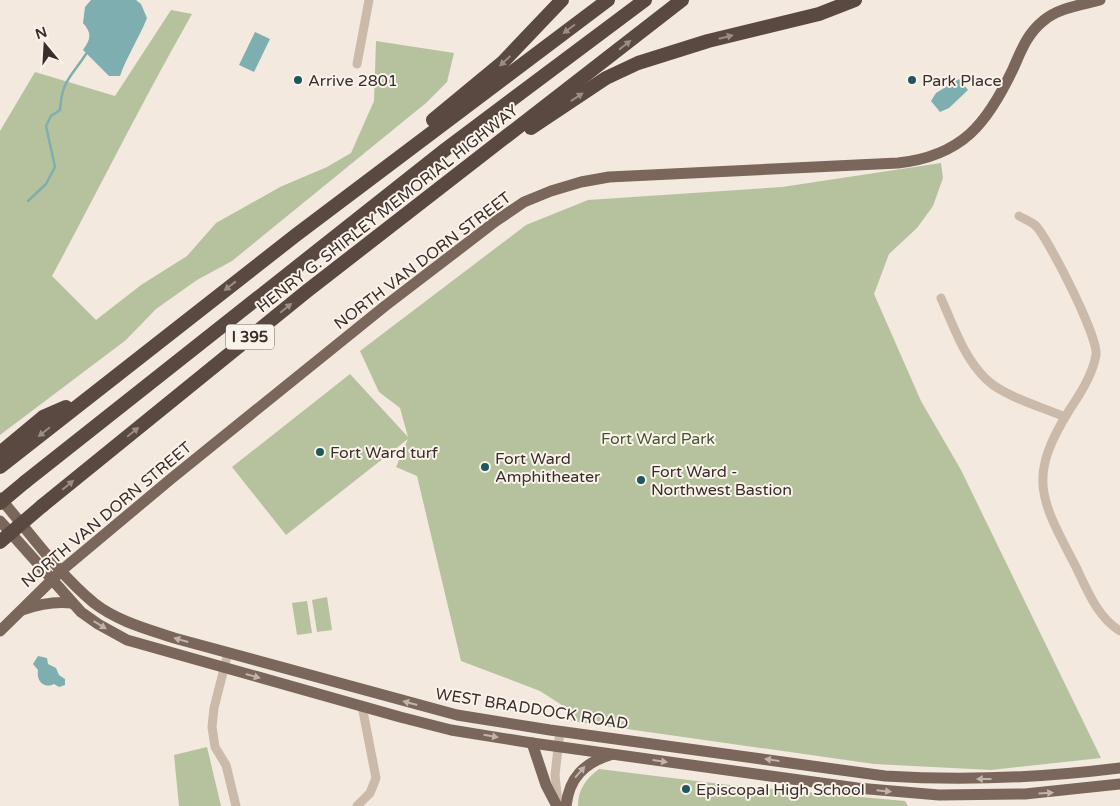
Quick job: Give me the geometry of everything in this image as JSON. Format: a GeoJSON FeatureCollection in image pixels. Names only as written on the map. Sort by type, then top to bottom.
{"type":"FeatureCollection","features":[{"type":"Feature","properties":{"kind":"highway"},"geometry":{"type":"LineString","coordinates":[[296,235],[364,176],[502,64],[562,0]]}},
{"type":"Feature","properties":{"kind":"highway","name":"HENRY G. SHIRLEY MEMORIAL HIGHWAY"},"geometry":{"type":"LineString","coordinates":[[2,460],[43,417],[81,402],[296,235],[608,0]]}},
{"type":"Feature","properties":{"kind":"highway"},"geometry":{"type":"LineString","coordinates":[[0,503],[439,155],[645,0]]}},
{"type":"Feature","properties":{"kind":"highway","name":"HENRY G. SHIRLEY MEMORIAL HIGHWAY"},"geometry":{"type":"LineString","coordinates":[[0,542],[223,358],[682,0]]}},
{"type":"Feature","properties":{"kind":"highway"},"geometry":{"type":"LineString","coordinates":[[819,14],[844,0]]}},
{"type":"Feature","properties":{"kind":"highway"},"geometry":{"type":"LineString","coordinates":[[407,214],[606,78],[638,63],[666,53],[819,14],[855,0]]}},
{"type":"Feature","properties":{"kind":"main road","name":"NORTH VAN DORN STREET"},"geometry":{"type":"LineString","coordinates":[[0,630],[62,570],[172,478],[370,318],[524,202],[570,184],[609,177],[898,163],[924,159],[942,153],[964,140],[993,109],[1020,50],[1033,30],[1053,14],[1100,0]]}},
{"type":"Feature","properties":{"kind":"main road","name":"WEST BRADDOCK ROAD"},"geometry":{"type":"LineString","coordinates":[[0,498],[62,570],[95,603],[118,618],[138,627],[417,705],[474,718],[885,776],[942,780],[1050,776],[1120,768]]}},
{"type":"Feature","properties":{"kind":"main road","name":"WEST BRADDOCK ROAD"},"geometry":{"type":"LineString","coordinates":[[0,521],[72,604],[98,624],[127,640],[451,730],[857,788],[939,796],[1025,794],[1120,784]]}},
{"type":"Feature","properties":{"kind":"main road"},"geometry":{"type":"LineString","coordinates":[[18,611],[61,602],[72,604]]}},
{"type":"Feature","properties":{"kind":"main road"},"geometry":{"type":"LineString","coordinates":[[532,743],[546,785],[558,806]]}},
{"type":"Feature","properties":{"kind":"main road"},"geometry":{"type":"LineString","coordinates":[[566,806],[568,790],[578,773],[592,762],[612,754]]}},
{"type":"Feature","properties":{"kind":"street"},"geometry":{"type":"LineString","coordinates":[[357,64],[370,0]]}},
{"type":"Feature","properties":{"kind":"street"},"geometry":{"type":"LineString","coordinates":[[1019,216],[1035,225],[1096,342],[1094,366],[1054,434],[1044,461],[1042,486],[1044,497],[1059,535],[1098,609],[1106,620],[1120,631]]}},
{"type":"Feature","properties":{"kind":"street"},"geometry":{"type":"LineString","coordinates":[[941,298],[963,344],[986,379],[999,388],[1065,417]]}},
{"type":"Feature","properties":{"kind":"street"},"geometry":{"type":"LineString","coordinates":[[228,653],[212,727],[215,747],[226,765],[236,806]]}},
{"type":"Feature","properties":{"kind":"street"},"geometry":{"type":"LineString","coordinates":[[357,806],[370,793],[376,778],[362,706]]}},
{"type":"Feature","properties":{"kind":"street"},"geometry":{"type":"LineString","coordinates":[[558,806],[555,775],[560,747],[560,731]]}},
{"type":"Feature","properties":{"kind":"green space"},"geometry":{"type":"Polygon","coordinates":[[[171,10],[192,14],[52,276],[96,320],[141,285],[187,256],[216,223],[280,187],[327,167],[351,153],[374,101],[376,41],[454,53],[447,82],[426,103],[232,261],[197,280],[156,309],[126,340],[0,435],[0,131],[35,72],[115,96],[171,10]]]}},
{"type":"Feature","properties":{"kind":"green space","name":"Fort Ward Park"},"geometry":{"type":"Polygon","coordinates":[[[941,163],[943,178],[933,206],[917,228],[889,254],[874,294],[921,401],[961,470],[1101,758],[991,770],[874,764],[571,721],[568,709],[540,691],[461,661],[417,476],[396,467],[408,439],[286,535],[232,467],[350,374],[408,437],[400,408],[379,392],[360,351],[526,225],[588,200],[782,187],[941,163]]]}},
{"type":"Feature","properties":{"kind":"green space"},"geometry":{"type":"Polygon","coordinates":[[[327,597],[332,630],[317,632],[312,600],[327,597]]]}},
{"type":"Feature","properties":{"kind":"green space"},"geometry":{"type":"Polygon","coordinates":[[[307,601],[312,633],[297,635],[292,603],[307,601]]]}},
{"type":"Feature","properties":{"kind":"green space"},"geometry":{"type":"Polygon","coordinates":[[[207,747],[221,806],[179,806],[174,755],[207,747]]]}},
{"type":"Feature","properties":{"kind":"green space","name":"Episcopal High School"},"geometry":{"type":"Polygon","coordinates":[[[599,769],[729,785],[905,801],[908,806],[578,806],[581,789],[599,769]]]}},
{"type":"Feature","properties":{"kind":"water"},"geometry":{"type":"Polygon","coordinates":[[[91,0],[136,0],[141,4],[147,18],[120,76],[109,76],[83,50],[88,43],[89,36],[88,30],[83,23],[85,7],[91,0]]]}},
{"type":"Feature","properties":{"kind":"water"},"geometry":{"type":"Polygon","coordinates":[[[255,32],[270,39],[254,72],[239,65],[255,32]]]}},
{"type":"Feature","properties":{"kind":"water"},"geometry":{"type":"Polygon","coordinates":[[[959,79],[968,90],[949,108],[940,112],[931,101],[936,93],[959,79]]]}},
{"type":"Feature","properties":{"kind":"water"},"geometry":{"type":"Polygon","coordinates":[[[38,656],[47,658],[48,664],[56,668],[59,675],[65,679],[65,685],[59,687],[54,684],[44,685],[40,681],[38,670],[33,664],[38,656]]]}},
{"type":"Feature","properties":{"kind":"waterway"},"geometry":{"type":"LineString","coordinates":[[28,201],[46,184],[55,167],[46,126],[51,116],[60,110],[65,85],[86,54]]}},
{"type":"Feature","properties":{"kind":"place","name":"Arrive 2801"},"geometry":{"type":"Point","coordinates":[298,80]}},
{"type":"Feature","properties":{"kind":"place","name":"Park Place"},"geometry":{"type":"Point","coordinates":[912,80]}},
{"type":"Feature","properties":{"kind":"place","name":"Fort Ward turf"},"geometry":{"type":"Point","coordinates":[320,452]}},
{"type":"Feature","properties":{"kind":"place","name":"Fort Ward Amphitheater"},"geometry":{"type":"Point","coordinates":[485,467]}},
{"type":"Feature","properties":{"kind":"place","name":"Fort Ward - Northwest Bastion"},"geometry":{"type":"Point","coordinates":[641,480]}},
{"type":"Feature","properties":{"kind":"place","name":"Episcopal High School"},"geometry":{"type":"Point","coordinates":[686,789]}}]}
